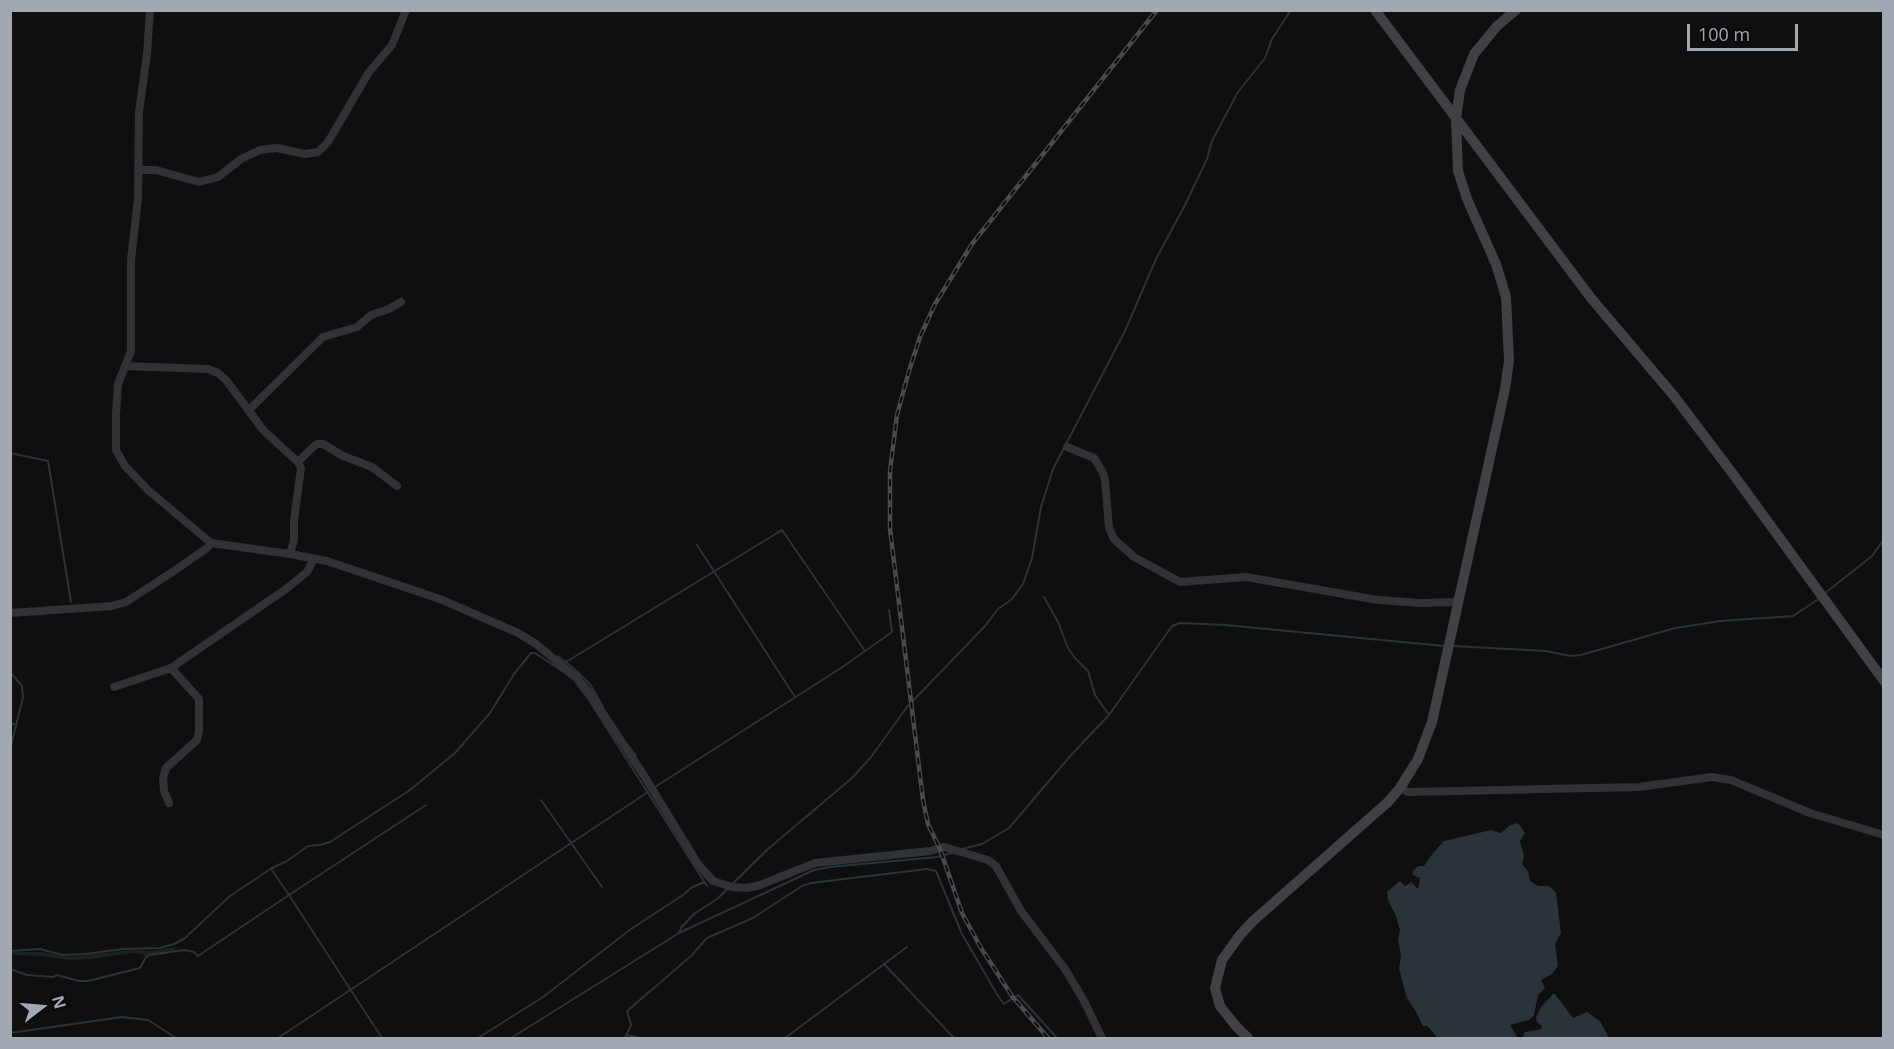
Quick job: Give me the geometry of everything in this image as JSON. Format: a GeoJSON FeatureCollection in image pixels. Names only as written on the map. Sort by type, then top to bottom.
{"type":"FeatureCollection","features":[{"type":"Feature","properties":{"kind":"main road"},"geometry":{"type":"LineString","coordinates":[[1375,10],[1591,298],[1687,413],[1884,681]]}},
{"type":"Feature","properties":{"kind":"main road"},"geometry":{"type":"LineString","coordinates":[[1248,1038],[1235,1026],[1220,1006],[1215,988],[1222,960],[1253,921],[1388,802],[1400,788],[1426,742],[1505,389],[1509,361],[1506,297],[1496,264],[1467,199],[1458,171],[1456,119],[1460,90],[1474,54],[1497,26],[1516,10]]}},
{"type":"Feature","properties":{"kind":"street"},"geometry":{"type":"LineString","coordinates":[[150,10],[139,112],[140,170],[131,260],[131,351],[118,384],[115,438],[116,450],[125,466],[148,490],[211,543],[314,559],[430,595],[518,633],[536,644],[576,677],[588,691],[643,774],[698,864],[713,882],[747,888],[815,863],[930,851],[944,847],[988,860],[996,866],[1022,911],[1065,969],[1102,1038]]}},
{"type":"Feature","properties":{"kind":"street"},"geometry":{"type":"LineString","coordinates":[[140,170],[156,170],[199,182],[218,177],[241,159],[260,150],[277,148],[305,154],[318,152],[328,142],[369,72],[392,45],[406,10]]}},
{"type":"Feature","properties":{"kind":"street"},"geometry":{"type":"LineString","coordinates":[[249,410],[323,337],[357,327],[371,315],[401,302]]}},
{"type":"Feature","properties":{"kind":"street"},"geometry":{"type":"LineString","coordinates":[[125,366],[208,369],[218,373],[226,380],[264,431],[298,462],[301,468],[294,520],[294,540],[290,554]]}},
{"type":"Feature","properties":{"kind":"street"},"geometry":{"type":"LineString","coordinates":[[298,462],[317,444],[323,444],[343,456],[372,467],[397,486]]}},
{"type":"Feature","properties":{"kind":"street"},"geometry":{"type":"LineString","coordinates":[[1067,447],[1094,458],[1102,471],[1105,479],[1109,528],[1114,539],[1134,557],[1180,582],[1246,576],[1378,600],[1420,603],[1458,602]]}},
{"type":"Feature","properties":{"kind":"street"},"geometry":{"type":"LineString","coordinates":[[10,613],[112,606],[126,602],[171,573],[211,543]]}},
{"type":"Feature","properties":{"kind":"street"},"geometry":{"type":"LineString","coordinates":[[114,687],[171,668],[286,589],[308,572],[314,559]]}},
{"type":"Feature","properties":{"kind":"street"},"geometry":{"type":"LineString","coordinates":[[169,803],[164,791],[166,768],[197,740],[199,732],[199,699],[171,668]]}},
{"type":"Feature","properties":{"kind":"street"},"geometry":{"type":"LineString","coordinates":[[1400,788],[1408,792],[1639,787],[1712,777],[1731,780],[1810,813],[1884,835]]}},
{"type":"Feature","properties":{"kind":"shaded area"},"geometry":{"type":"Polygon","coordinates":[[[1518,823],[1525,833],[1520,841],[1524,856],[1522,864],[1528,871],[1530,881],[1538,886],[1549,886],[1556,893],[1561,933],[1555,944],[1558,966],[1552,974],[1541,980],[1545,988],[1538,995],[1534,1015],[1529,1020],[1510,1025],[1518,1038],[1437,1038],[1427,1026],[1423,1026],[1407,998],[1399,969],[1400,930],[1387,892],[1400,881],[1405,886],[1411,882],[1418,889],[1420,878],[1412,872],[1418,866],[1424,866],[1444,841],[1491,830],[1501,833],[1510,825],[1518,823]]]}},
{"type":"Feature","properties":{"kind":"shaded area"},"geometry":{"type":"Polygon","coordinates":[[[175,947],[175,951],[145,956],[134,953],[91,959],[69,960],[11,955],[11,952],[42,952],[69,957],[133,950],[153,951],[175,947]]]}},
{"type":"Feature","properties":{"kind":"shaded area"},"geometry":{"type":"Polygon","coordinates":[[[1554,993],[1573,1018],[1587,1012],[1600,1021],[1609,1038],[1522,1038],[1525,1032],[1541,1029],[1542,1026],[1537,1022],[1536,1017],[1541,1007],[1554,993]]]}},
{"type":"Feature","properties":{"kind":"waterway"},"geometry":{"type":"LineString","coordinates":[[511,1038],[679,933],[694,914],[717,899],[768,849],[852,778],[871,757],[907,707],[985,626],[998,609],[1012,599],[1023,584],[1032,558],[1041,507],[1053,469],[1125,331],[1156,259],[1207,159],[1212,141],[1238,92],[1265,58],[1272,39],[1291,10]]}},
{"type":"Feature","properties":{"kind":"waterway"},"geometry":{"type":"LineString","coordinates":[[10,453],[48,461],[71,602]]}},
{"type":"Feature","properties":{"kind":"waterway"},"geometry":{"type":"LineString","coordinates":[[566,662],[782,530],[865,651]]}},
{"type":"Feature","properties":{"kind":"waterway"},"geometry":{"type":"LineString","coordinates":[[1824,594],[1872,556],[1884,539]]}},
{"type":"Feature","properties":{"kind":"waterway"},"geometry":{"type":"LineString","coordinates":[[697,545],[795,697]]}},
{"type":"Feature","properties":{"kind":"waterway"},"geometry":{"type":"LineString","coordinates":[[1044,597],[1058,622],[1068,648],[1088,671],[1095,695],[1109,715]]}},
{"type":"Feature","properties":{"kind":"waterway"},"geometry":{"type":"LineString","coordinates":[[1453,646],[1581,655],[1675,628],[1721,621],[1793,616],[1820,598]]}},
{"type":"Feature","properties":{"kind":"waterway"},"geometry":{"type":"LineString","coordinates":[[655,787],[844,666],[892,632],[889,610]]}},
{"type":"Feature","properties":{"kind":"waterway"},"geometry":{"type":"LineString","coordinates":[[962,849],[982,844],[1009,828],[1072,754],[1109,715],[1172,626],[1180,623],[1225,625],[1444,646]]}},
{"type":"Feature","properties":{"kind":"waterway"},"geometry":{"type":"LineString","coordinates":[[10,951],[40,949],[63,955],[85,954],[123,949],[160,948],[185,938],[230,896],[308,846],[330,842],[410,790],[455,753],[490,713],[514,674],[531,653],[535,653],[574,680],[707,886]]}},
{"type":"Feature","properties":{"kind":"waterway"},"geometry":{"type":"LineString","coordinates":[[558,656],[590,684],[603,707]]}},
{"type":"Feature","properties":{"kind":"waterway"},"geometry":{"type":"LineString","coordinates":[[10,672],[22,686],[23,697],[10,750]]}},
{"type":"Feature","properties":{"kind":"waterway"},"geometry":{"type":"LineString","coordinates":[[10,723],[16,725]]}},
{"type":"Feature","properties":{"kind":"waterway"},"geometry":{"type":"LineString","coordinates":[[627,744],[636,756]]}},
{"type":"Feature","properties":{"kind":"waterway"},"geometry":{"type":"LineString","coordinates":[[278,1038],[648,792]]}},
{"type":"Feature","properties":{"kind":"waterway"},"geometry":{"type":"LineString","coordinates":[[541,800],[602,887]]}},
{"type":"Feature","properties":{"kind":"waterway"},"geometry":{"type":"LineString","coordinates":[[272,870],[289,895],[426,805]]}},
{"type":"Feature","properties":{"kind":"waterway"},"geometry":{"type":"LineString","coordinates":[[679,933],[814,870],[937,857],[955,852]]}},
{"type":"Feature","properties":{"kind":"waterway"},"geometry":{"type":"LineString","coordinates":[[625,1038],[631,1025],[627,1011],[691,956],[707,938],[753,918],[802,886],[811,883],[927,869],[936,871],[962,934],[1004,1004],[1018,995],[1057,1038]]}},
{"type":"Feature","properties":{"kind":"waterway"},"geometry":{"type":"LineString","coordinates":[[478,1038],[543,997],[631,929],[691,888],[704,882]]}},
{"type":"Feature","properties":{"kind":"waterway"},"geometry":{"type":"LineString","coordinates":[[10,969],[27,975],[53,977],[57,975],[88,981],[140,968],[146,957],[150,955],[184,950],[194,952],[198,956],[289,895],[382,1038]]}},
{"type":"Feature","properties":{"kind":"waterway"},"geometry":{"type":"LineString","coordinates":[[785,1038],[907,947]]}},
{"type":"Feature","properties":{"kind":"waterway"},"geometry":{"type":"LineString","coordinates":[[884,964],[954,1038]]}},
{"type":"Feature","properties":{"kind":"waterway"},"geometry":{"type":"LineString","coordinates":[[10,1033],[122,1017],[148,1020],[176,1038]]}},
{"type":"Feature","properties":{"kind":"waterway"},"geometry":{"type":"LineString","coordinates":[[627,1035],[641,1038]]}},
{"type":"Feature","properties":{"kind":"railway"},"geometry":{"type":"LineString","coordinates":[[1048,1038],[1012,996],[981,948],[962,913],[940,849],[928,824],[923,800],[890,529],[890,471],[897,415],[920,337],[935,304],[972,244],[1157,10]]}}]}
